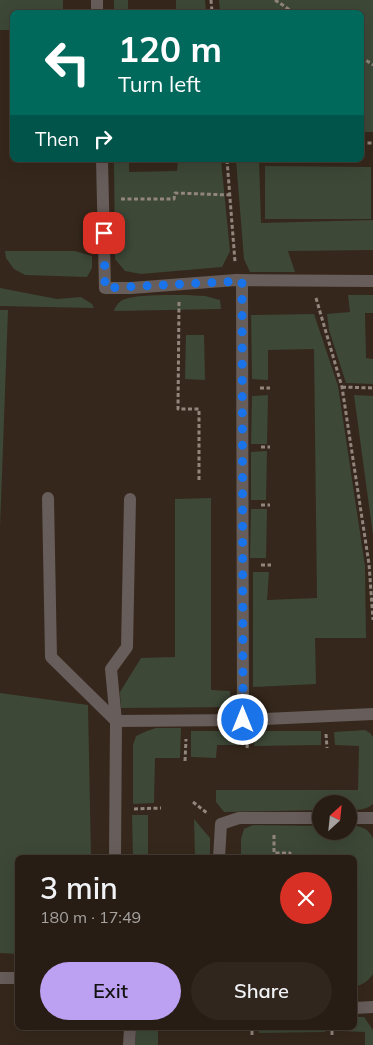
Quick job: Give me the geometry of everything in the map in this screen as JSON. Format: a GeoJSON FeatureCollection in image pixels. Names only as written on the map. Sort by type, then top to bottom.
{"type":"FeatureCollection","features":[{"type":"Feature","properties":{"kind":"street"},"geometry":{"type":"LineString","coordinates":[[102,162],[105,288],[239,280],[373,281]]}},
{"type":"Feature","properties":{"kind":"street"},"geometry":{"type":"LineString","coordinates":[[239,280],[243,720]]}},
{"type":"Feature","properties":{"kind":"street"},"geometry":{"type":"LineString","coordinates":[[48,498],[51,657],[116,721],[243,720],[373,714]]}},
{"type":"Feature","properties":{"kind":"street"},"geometry":{"type":"LineString","coordinates":[[115,855],[116,721],[111,669],[127,647],[130,499]]}},
{"type":"Feature","properties":{"kind":"street"},"geometry":{"type":"LineString","coordinates":[[219,855],[221,824],[239,818],[312,818]]}},
{"type":"Feature","properties":{"kind":"street"},"geometry":{"type":"LineString","coordinates":[[358,818],[373,818]]}},
{"type":"Feature","properties":{"kind":"street"},"geometry":{"type":"LineString","coordinates":[[0,978],[15,978]]}},
{"type":"Feature","properties":{"kind":"street"},"geometry":{"type":"LineString","coordinates":[[357,1008],[373,1008]]}},
{"type":"Feature","properties":{"kind":"street"},"geometry":{"type":"LineString","coordinates":[[129,1045],[130,1030]]}},
{"type":"Feature","properties":{"kind":"path"},"geometry":{"type":"LineString","coordinates":[[275,0],[290,10]]}},
{"type":"Feature","properties":{"kind":"path"},"geometry":{"type":"LineString","coordinates":[[227,162],[239,280]]}},
{"type":"Feature","properties":{"kind":"path"},"geometry":{"type":"LineString","coordinates":[[103,199],[174,199],[175,193],[230,195]]}},
{"type":"Feature","properties":{"kind":"path"},"geometry":{"type":"LineString","coordinates":[[311,281],[342,386],[371,564],[373,620]]}},
{"type":"Feature","properties":{"kind":"path"},"geometry":{"type":"LineString","coordinates":[[178,284],[178,409],[199,409],[199,481]]}},
{"type":"Feature","properties":{"kind":"path"},"geometry":{"type":"LineString","coordinates":[[342,386],[373,389]]}},
{"type":"Feature","properties":{"kind":"path"},"geometry":{"type":"LineString","coordinates":[[115,809],[161,808]]}},
{"type":"Feature","properties":{"kind":"path"},"geometry":{"type":"LineString","coordinates":[[274,835],[274,853],[290,853],[290,855]]}},
{"type":"Feature","properties":{"kind":"path"},"geometry":{"type":"LineString","coordinates":[[252,1030],[252,1035]]}},
{"type":"Feature","properties":{"kind":"path"},"geometry":{"type":"LineString","coordinates":[[332,1030],[332,1035]]}},
{"type":"Feature","properties":{"kind":"green space"},"geometry":{"type":"Polygon","coordinates":[[[0,0],[63,0],[63,10],[10,10],[10,30],[0,30],[0,0]]]}},
{"type":"Feature","properties":{"kind":"green space"},"geometry":{"type":"Polygon","coordinates":[[[114,0],[128,0],[128,10],[114,10],[114,0]]]}},
{"type":"Feature","properties":{"kind":"green space"},"geometry":{"type":"Polygon","coordinates":[[[176,0],[205,0],[206,10],[176,10],[176,0]]]}},
{"type":"Feature","properties":{"kind":"green space"},"geometry":{"type":"Polygon","coordinates":[[[219,0],[373,0],[373,132],[364,132],[364,10],[220,10],[219,0]]]}},
{"type":"Feature","properties":{"kind":"green space"},"geometry":{"type":"Polygon","coordinates":[[[114,162],[129,162],[129,172],[177,171],[178,162],[221,162],[230,251],[222,267],[141,274],[125,271],[115,259],[114,162]]]}},
{"type":"Feature","properties":{"kind":"green space"},"geometry":{"type":"Polygon","coordinates":[[[236,162],[259,162],[261,223],[373,220],[373,250],[288,251],[295,272],[250,272],[244,259],[236,162]]]}},
{"type":"Feature","properties":{"kind":"green space"},"geometry":{"type":"Polygon","coordinates":[[[265,166],[371,167],[371,219],[265,219],[265,166]]]}},
{"type":"Feature","properties":{"kind":"green space"},"geometry":{"type":"Polygon","coordinates":[[[5,251],[75,251],[92,256],[92,268],[87,277],[25,275],[14,269],[6,258],[5,251]]]}},
{"type":"Feature","properties":{"kind":"green space"},"geometry":{"type":"Polygon","coordinates":[[[0,288],[57,299],[81,297],[92,304],[94,308],[0,306],[0,288]]]}},
{"type":"Feature","properties":{"kind":"green space"},"geometry":{"type":"Polygon","coordinates":[[[348,295],[373,295],[373,313],[365,313],[366,358],[373,359],[373,384],[346,383],[329,330],[327,314],[350,312],[348,295]]]}},
{"type":"Feature","properties":{"kind":"green space"},"geometry":{"type":"Polygon","coordinates":[[[205,296],[220,300],[221,309],[114,311],[121,301],[133,297],[205,296]]]}},
{"type":"Feature","properties":{"kind":"green space"},"geometry":{"type":"Polygon","coordinates":[[[0,310],[8,310],[0,528],[0,310]]]}},
{"type":"Feature","properties":{"kind":"green space"},"geometry":{"type":"Polygon","coordinates":[[[314,314],[338,386],[365,566],[366,638],[315,638],[316,684],[253,687],[253,572],[269,572],[267,600],[317,598],[314,349],[268,350],[268,380],[252,379],[251,315],[314,314]]]}},
{"type":"Feature","properties":{"kind":"green space"},"geometry":{"type":"Polygon","coordinates":[[[186,335],[204,335],[205,380],[185,379],[186,335]]]}},
{"type":"Feature","properties":{"kind":"green space"},"geometry":{"type":"Polygon","coordinates":[[[268,395],[267,444],[251,444],[252,396],[268,395]]]}},
{"type":"Feature","properties":{"kind":"green space"},"geometry":{"type":"Polygon","coordinates":[[[354,395],[373,396],[373,535],[354,395]]]}},
{"type":"Feature","properties":{"kind":"green space"},"geometry":{"type":"Polygon","coordinates":[[[267,451],[266,500],[251,500],[251,452],[267,451]]]}},
{"type":"Feature","properties":{"kind":"green space"},"geometry":{"type":"Polygon","coordinates":[[[211,498],[211,690],[230,691],[232,707],[121,708],[120,692],[141,658],[175,657],[175,499],[211,498]]]}},
{"type":"Feature","properties":{"kind":"green space"},"geometry":{"type":"Polygon","coordinates":[[[251,509],[267,509],[266,558],[250,558],[251,509]]]}},
{"type":"Feature","properties":{"kind":"green space"},"geometry":{"type":"Polygon","coordinates":[[[0,693],[88,705],[91,855],[15,855],[15,954],[0,953],[0,693]]]}},
{"type":"Feature","properties":{"kind":"green space"},"geometry":{"type":"Polygon","coordinates":[[[156,728],[181,728],[180,758],[155,758],[154,803],[133,804],[133,745],[136,736],[156,728]]]}},
{"type":"Feature","properties":{"kind":"green space"},"geometry":{"type":"Polygon","coordinates":[[[365,730],[373,737],[373,804],[368,807],[358,810],[358,795],[312,795],[312,810],[224,812],[216,802],[216,790],[358,790],[359,746],[335,745],[334,732],[365,730]]]}},
{"type":"Feature","properties":{"kind":"green space"},"geometry":{"type":"Polygon","coordinates":[[[191,731],[241,731],[240,745],[217,745],[216,758],[191,757],[191,731]]]}},
{"type":"Feature","properties":{"kind":"green space"},"geometry":{"type":"Polygon","coordinates":[[[255,731],[321,731],[321,745],[254,746],[255,731]]]}},
{"type":"Feature","properties":{"kind":"green space"},"geometry":{"type":"Polygon","coordinates":[[[132,815],[148,815],[148,855],[133,855],[132,815]]]}},
{"type":"Feature","properties":{"kind":"green space"},"geometry":{"type":"Polygon","coordinates":[[[194,819],[210,838],[210,855],[195,855],[194,819]]]}},
{"type":"Feature","properties":{"kind":"green space"},"geometry":{"type":"Polygon","coordinates":[[[253,825],[312,826],[312,840],[358,840],[358,826],[366,829],[371,834],[373,838],[373,974],[365,982],[357,986],[357,855],[241,855],[241,839],[244,829],[253,825]]]}},
{"type":"Feature","properties":{"kind":"green space"},"geometry":{"type":"Polygon","coordinates":[[[357,1017],[364,1017],[373,1030],[373,1045],[365,1045],[365,1032],[340,1031],[357,1030],[357,1017]]]}},
{"type":"Feature","properties":{"kind":"green space"},"geometry":{"type":"Polygon","coordinates":[[[136,1030],[158,1030],[158,1045],[135,1045],[136,1030]]]}},
{"type":"Feature","properties":{"kind":"green space"},"geometry":{"type":"Polygon","coordinates":[[[259,1030],[325,1030],[325,1032],[259,1033],[259,1030]]]}},
{"type":"Feature","properties":{"kind":"route"},"geometry":{"type":"LineString","coordinates":[[104,233],[105,288],[242,281],[243,720]]}}]}
